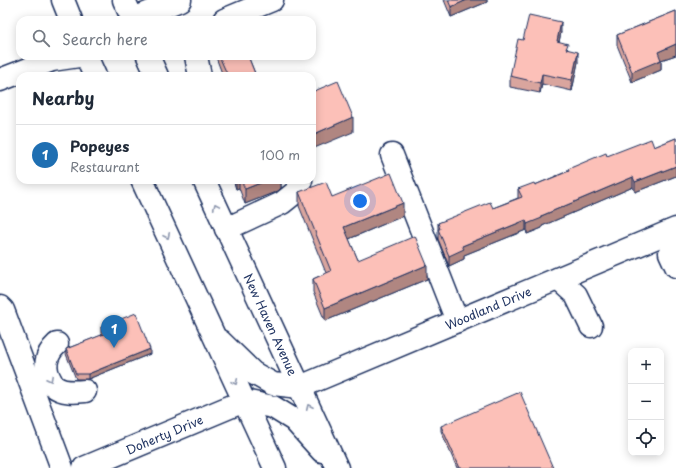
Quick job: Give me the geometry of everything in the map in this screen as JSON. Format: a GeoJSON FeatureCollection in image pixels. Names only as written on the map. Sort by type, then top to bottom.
{"type":"FeatureCollection","features":[{"type":"Feature","properties":{"kind":"main road"},"geometry":{"type":"LineString","coordinates":[[63,0],[69,16]]}},
{"type":"Feature","properties":{"kind":"main road"},"geometry":{"type":"LineString","coordinates":[[130,15],[180,0]]}},
{"type":"Feature","properties":{"kind":"main road"},"geometry":{"type":"LineString","coordinates":[[234,16],[272,0]]}},
{"type":"Feature","properties":{"kind":"main road"},"geometry":{"type":"LineString","coordinates":[[21,72],[52,60]]}},
{"type":"Feature","properties":{"kind":"main road"},"geometry":{"type":"LineString","coordinates":[[88,60],[93,72]]}},
{"type":"Feature","properties":{"kind":"main road"},"geometry":{"type":"LineString","coordinates":[[150,60],[155,72]]}},
{"type":"Feature","properties":{"kind":"main road"},"geometry":{"type":"LineString","coordinates":[[197,60],[199,72]]}},
{"type":"Feature","properties":{"kind":"main road"},"geometry":{"type":"LineString","coordinates":[[0,80],[16,74]]}},
{"type":"Feature","properties":{"kind":"main road"},"geometry":{"type":"LineString","coordinates":[[392,155],[458,321]]}},
{"type":"Feature","properties":{"kind":"main road"},"geometry":{"type":"LineString","coordinates":[[144,184],[275,468]]}},
{"type":"Feature","properties":{"kind":"main road","name":"New Haven Avenue"},"geometry":{"type":"LineString","coordinates":[[206,184],[337,468]]}},
{"type":"Feature","properties":{"kind":"main road"},"geometry":{"type":"LineString","coordinates":[[226,229],[282,203],[297,191],[300,184]]}},
{"type":"Feature","properties":{"kind":"main road"},"geometry":{"type":"LineString","coordinates":[[673,236],[670,253],[676,266]]}},
{"type":"Feature","properties":{"kind":"main road","name":"Woodland Drive"},"geometry":{"type":"LineString","coordinates":[[300,387],[558,279],[673,236]]}},
{"type":"Feature","properties":{"kind":"main road"},"geometry":{"type":"LineString","coordinates":[[558,279],[576,295],[591,326]]}},
{"type":"Feature","properties":{"kind":"main road"},"geometry":{"type":"LineString","coordinates":[[0,307],[3,310],[62,468]]}},
{"type":"Feature","properties":{"kind":"main road"},"geometry":{"type":"LineString","coordinates":[[212,334],[254,373],[273,384],[300,387]]}},
{"type":"Feature","properties":{"kind":"main road"},"geometry":{"type":"LineString","coordinates":[[56,344],[47,357],[46,366],[48,375],[54,386],[69,392],[84,391]]}},
{"type":"Feature","properties":{"kind":"main road"},"geometry":{"type":"LineString","coordinates":[[244,401],[273,407],[294,420],[337,468]]}},
{"type":"Feature","properties":{"kind":"main road","name":"Doherty Drive"},"geometry":{"type":"LineString","coordinates":[[84,468],[244,401]]}},
{"type":"Feature","properties":{"kind":"building"},"geometry":{"type":"Polygon","coordinates":[[[448,0],[467,0],[451,7],[448,0]]]}},
{"type":"Feature","properties":{"kind":"building"},"geometry":{"type":"Polygon","coordinates":[[[676,11],[676,44],[658,52],[661,60],[632,72],[617,35],[676,11]]]}},
{"type":"Feature","properties":{"kind":"building"},"geometry":{"type":"Polygon","coordinates":[[[529,15],[561,22],[557,41],[568,44],[566,49],[578,52],[572,80],[542,74],[540,83],[510,76],[518,39],[523,40],[529,15]]]}},
{"type":"Feature","properties":{"kind":"building"},"geometry":{"type":"Polygon","coordinates":[[[221,60],[250,60],[254,72],[226,72],[221,60]]]}},
{"type":"Feature","properties":{"kind":"building"},"geometry":{"type":"Polygon","coordinates":[[[338,81],[353,117],[316,133],[316,90],[338,81]]]}},
{"type":"Feature","properties":{"kind":"building"},"geometry":{"type":"Polygon","coordinates":[[[676,138],[676,166],[635,182],[633,177],[541,216],[542,218],[527,224],[526,220],[462,246],[464,249],[449,256],[438,229],[440,229],[438,223],[490,202],[493,208],[522,197],[518,189],[534,183],[535,185],[569,171],[568,169],[606,153],[607,156],[651,139],[654,147],[676,138]]]}},
{"type":"Feature","properties":{"kind":"building"},"geometry":{"type":"Polygon","coordinates":[[[391,173],[403,203],[344,227],[358,260],[415,236],[427,265],[325,308],[313,279],[331,271],[299,192],[326,182],[332,197],[391,173]]]}},
{"type":"Feature","properties":{"kind":"building"},"geometry":{"type":"Polygon","coordinates":[[[243,184],[258,184],[245,189],[243,184]]]}},
{"type":"Feature","properties":{"kind":"building"},"geometry":{"type":"Polygon","coordinates":[[[136,313],[150,349],[88,374],[76,374],[66,349],[104,334],[101,327],[136,313]]]}},
{"type":"Feature","properties":{"kind":"building"},"geometry":{"type":"Polygon","coordinates":[[[520,392],[553,468],[460,468],[441,426],[520,392]]]}},
{"type":"Feature","properties":{"kind":"place","name":"Popeyes"},"geometry":{"type":"Point","coordinates":[114,348]}}]}
